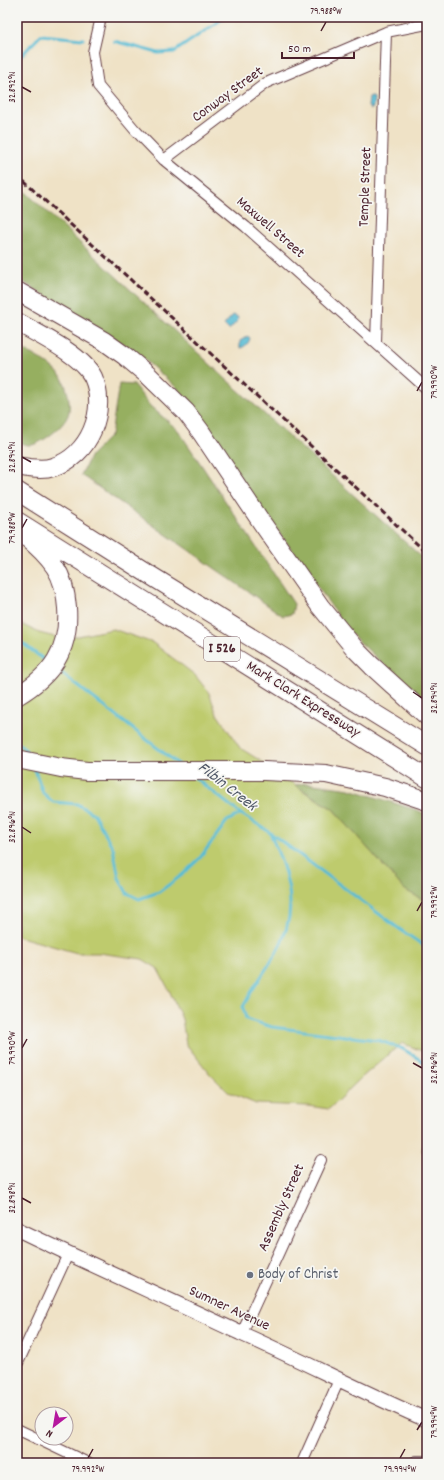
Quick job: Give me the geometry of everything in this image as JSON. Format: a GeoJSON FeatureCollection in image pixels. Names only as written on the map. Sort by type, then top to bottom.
{"type":"FeatureCollection","features":[{"type":"Feature","properties":{"kind":"highway"},"geometry":{"type":"LineString","coordinates":[[17,291],[104,341],[125,356],[149,376],[186,412],[320,606],[356,650],[427,716]]}},
{"type":"Feature","properties":{"kind":"highway"},"geometry":{"type":"LineString","coordinates":[[17,466],[40,469],[52,468],[74,457],[88,439],[98,409],[98,397],[92,377],[80,360],[19,322]]}},
{"type":"Feature","properties":{"kind":"highway","name":"Mark Clark Expressway"},"geometry":{"type":"LineString","coordinates":[[17,490],[145,572],[427,746]]}},
{"type":"Feature","properties":{"kind":"highway","name":"Mark Clark Expressway"},"geometry":{"type":"LineString","coordinates":[[17,521],[427,778]]}},
{"type":"Feature","properties":{"kind":"highway"},"geometry":{"type":"LineString","coordinates":[[17,529],[36,545],[56,568],[66,596],[68,627],[65,642],[60,655],[53,666],[35,684],[17,696]]}},
{"type":"Feature","properties":{"kind":"highway"},"geometry":{"type":"LineString","coordinates":[[17,759],[61,768],[87,771],[264,771],[326,774],[385,787],[427,801]]}},
{"type":"Feature","properties":{"kind":"street","name":"Maxwell Street"},"geometry":{"type":"LineString","coordinates":[[101,17],[93,52],[98,86],[135,130],[164,160],[246,227],[427,389]]}},
{"type":"Feature","properties":{"kind":"street","name":"Conway Street"},"geometry":{"type":"LineString","coordinates":[[164,160],[266,82],[386,32],[427,24]]}},
{"type":"Feature","properties":{"kind":"street","name":"Temple Street"},"geometry":{"type":"LineString","coordinates":[[376,342],[386,32]]}},
{"type":"Feature","properties":{"kind":"street","name":"Assembly Street"},"geometry":{"type":"LineString","coordinates":[[242,1333],[321,1160]]}},
{"type":"Feature","properties":{"kind":"street","name":"Sumner Avenue"},"geometry":{"type":"LineString","coordinates":[[17,1229],[427,1420]]}},
{"type":"Feature","properties":{"kind":"street"},"geometry":{"type":"LineString","coordinates":[[17,1365],[68,1254]]}},
{"type":"Feature","properties":{"kind":"street"},"geometry":{"type":"LineString","coordinates":[[302,1463],[339,1380]]}},
{"type":"Feature","properties":{"kind":"street"},"geometry":{"type":"LineString","coordinates":[[17,1429],[88,1463]]}},
{"type":"Feature","properties":{"kind":"street"},"geometry":{"type":"LineString","coordinates":[[414,1463],[416,1461],[427,1461]]}},
{"type":"Feature","properties":{"kind":"green space"},"geometry":{"type":"Polygon","coordinates":[[[17,184],[226,379],[427,562],[427,702],[411,690],[350,633],[292,550],[254,500],[211,430],[177,388],[136,352],[17,278],[17,184]]]}},
{"type":"Feature","properties":{"kind":"green space"},"geometry":{"type":"Polygon","coordinates":[[[17,346],[48,364],[59,373],[69,398],[68,416],[60,427],[43,440],[32,445],[17,442],[17,346]]]}},
{"type":"Feature","properties":{"kind":"green space"},"geometry":{"type":"Polygon","coordinates":[[[119,384],[134,385],[150,406],[178,430],[294,604],[292,614],[283,616],[81,475],[91,455],[111,435],[119,384]]]}},
{"type":"Feature","properties":{"kind":"green space"},"geometry":{"type":"Polygon","coordinates":[[[17,622],[39,633],[63,639],[113,629],[153,643],[195,675],[209,693],[217,714],[240,748],[333,809],[405,890],[427,902],[427,1053],[402,1043],[361,1078],[329,1109],[308,1106],[256,1104],[228,1092],[210,1074],[186,1044],[182,1019],[157,968],[142,959],[99,953],[77,953],[17,936],[17,622]]]}},
{"type":"Feature","properties":{"kind":"green space"},"geometry":{"type":"Polygon","coordinates":[[[306,783],[350,789],[419,811],[427,815],[427,902],[405,890],[333,809],[295,785],[306,783]]]}},
{"type":"Feature","properties":{"kind":"green space"},"geometry":{"type":"Polygon","coordinates":[[[427,1135],[427,1160],[422,1150],[427,1135]]]}},
{"type":"Feature","properties":{"kind":"water"},"geometry":{"type":"Polygon","coordinates":[[[371,96],[374,98],[372,109],[368,107],[369,97],[371,96]]]}},
{"type":"Feature","properties":{"kind":"water"},"geometry":{"type":"Polygon","coordinates":[[[233,315],[238,317],[238,320],[229,330],[224,325],[233,315]]]}},
{"type":"Feature","properties":{"kind":"water"},"geometry":{"type":"Polygon","coordinates":[[[248,336],[250,338],[248,343],[244,347],[240,348],[240,341],[248,336]]]}},
{"type":"Feature","properties":{"kind":"waterway"},"geometry":{"type":"LineString","coordinates":[[114,41],[158,53],[174,52],[225,17]]}},
{"type":"Feature","properties":{"kind":"waterway"},"geometry":{"type":"LineString","coordinates":[[17,60],[41,35],[83,39]]}},
{"type":"Feature","properties":{"kind":"waterway","name":"Filbin Creek"},"geometry":{"type":"LineString","coordinates":[[17,639],[47,662]]}},
{"type":"Feature","properties":{"kind":"waterway","name":"Filbin Creek"},"geometry":{"type":"LineString","coordinates":[[56,669],[178,764]]}},
{"type":"Feature","properties":{"kind":"waterway"},"geometry":{"type":"LineString","coordinates":[[17,742],[25,749],[27,754]]}},
{"type":"Feature","properties":{"kind":"waterway"},"geometry":{"type":"LineString","coordinates":[[35,770],[43,793],[53,802],[77,804],[94,814],[113,848],[119,878],[127,893],[139,899],[159,892],[182,875],[200,858],[227,821],[241,814]]}},
{"type":"Feature","properties":{"kind":"waterway","name":"Filbin Creek"},"geometry":{"type":"LineString","coordinates":[[195,778],[241,814],[265,829],[427,948]]}},
{"type":"Feature","properties":{"kind":"waterway"},"geometry":{"type":"LineString","coordinates":[[271,835],[287,880],[290,895],[290,909],[288,923],[283,939],[275,955],[243,1007],[246,1019],[272,1027],[378,1040],[403,1049],[427,1064]]}},
{"type":"Feature","properties":{"kind":"railway"},"geometry":{"type":"LineString","coordinates":[[17,175],[427,553]]}},
{"type":"Feature","properties":{"kind":"place","name":"Body of Christ"},"geometry":{"type":"Point","coordinates":[250,1275]}}]}
